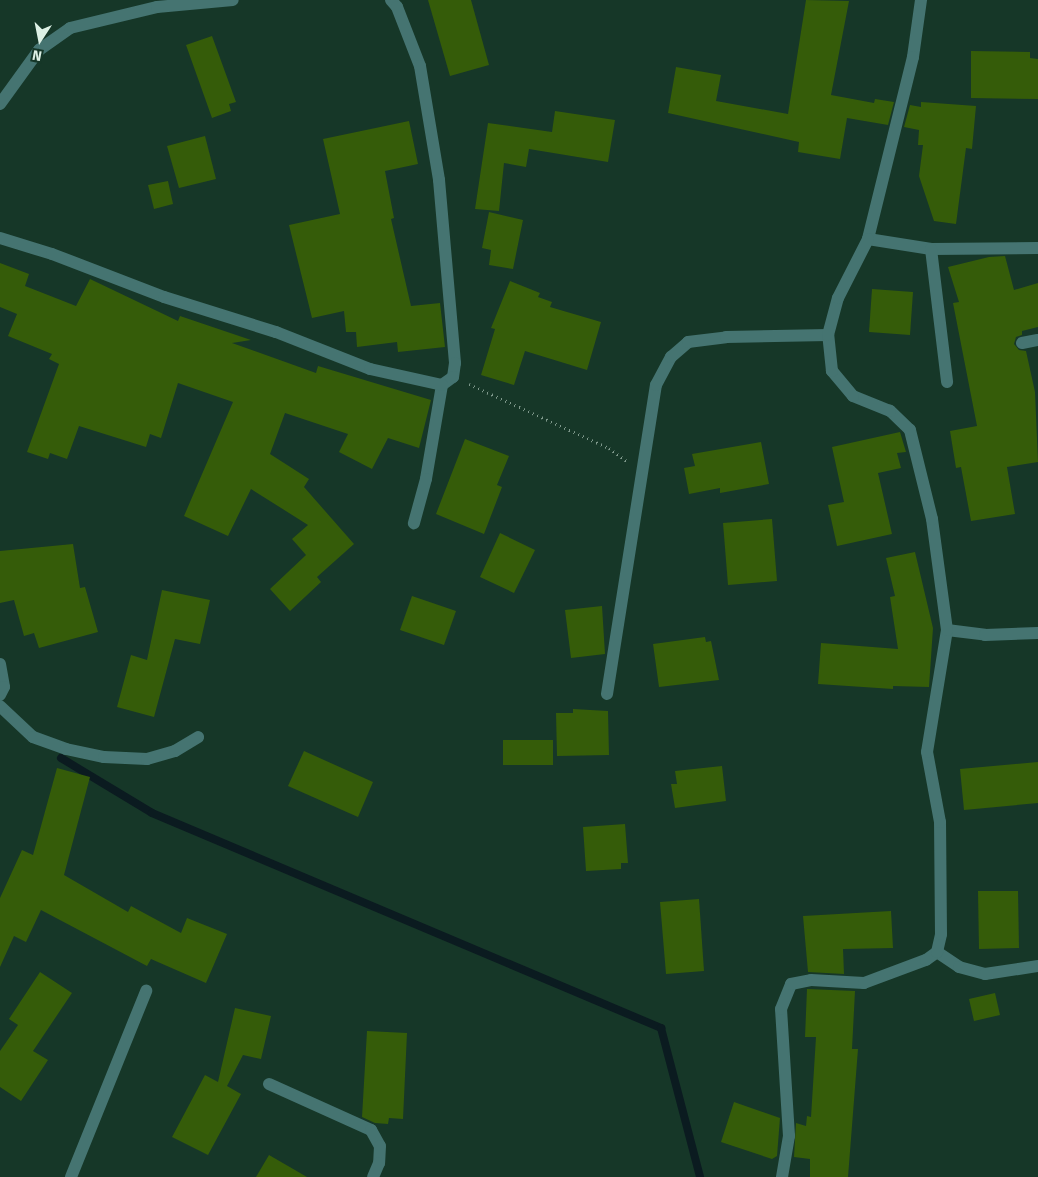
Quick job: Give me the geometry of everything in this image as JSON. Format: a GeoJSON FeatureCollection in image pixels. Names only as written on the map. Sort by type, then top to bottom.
{"type":"FeatureCollection","features":[{"type":"Feature","properties":{"kind":"street"},"geometry":{"type":"LineString","coordinates":[[0,104],[39,50],[70,28],[157,6],[234,0]]}},
{"type":"Feature","properties":{"kind":"street"},"geometry":{"type":"LineString","coordinates":[[391,0],[397,7],[420,66],[439,180],[455,363],[453,377],[442,385],[426,479],[414,523]]}},
{"type":"Feature","properties":{"kind":"street"},"geometry":{"type":"LineString","coordinates":[[921,0],[913,57],[868,239],[838,298],[828,335],[832,371],[853,396],[890,411],[910,430],[932,519],[947,630],[927,752],[940,822],[941,934],[937,952]]}},
{"type":"Feature","properties":{"kind":"street"},"geometry":{"type":"LineString","coordinates":[[0,238],[52,254],[164,297],[276,332],[370,369],[442,385]]}},
{"type":"Feature","properties":{"kind":"street"},"geometry":{"type":"LineString","coordinates":[[868,239],[931,249],[1038,248]]}},
{"type":"Feature","properties":{"kind":"street"},"geometry":{"type":"LineString","coordinates":[[931,249],[947,382]]}},
{"type":"Feature","properties":{"kind":"street"},"geometry":{"type":"LineString","coordinates":[[607,694],[656,384],[671,357],[688,342],[726,337],[828,335]]}},
{"type":"Feature","properties":{"kind":"street"},"geometry":{"type":"LineString","coordinates":[[1022,343],[1038,340]]}},
{"type":"Feature","properties":{"kind":"street"},"geometry":{"type":"LineString","coordinates":[[947,630],[985,635],[1038,633]]}},
{"type":"Feature","properties":{"kind":"street"},"geometry":{"type":"LineString","coordinates":[[0,664],[4,687],[0,696]]}},
{"type":"Feature","properties":{"kind":"street"},"geometry":{"type":"LineString","coordinates":[[0,706],[33,737],[66,749],[104,758],[147,759],[175,751],[198,738]]}},
{"type":"Feature","properties":{"kind":"street"},"geometry":{"type":"LineString","coordinates":[[937,952],[959,967],[985,974],[1038,966]]}},
{"type":"Feature","properties":{"kind":"street"},"geometry":{"type":"LineString","coordinates":[[782,1177],[789,1136],[781,1009],[791,984],[811,980],[864,983],[937,952]]}},
{"type":"Feature","properties":{"kind":"street"},"geometry":{"type":"LineString","coordinates":[[71,1177],[146,991]]}},
{"type":"Feature","properties":{"kind":"street"},"geometry":{"type":"LineString","coordinates":[[269,1084],[371,1130],[380,1146],[379,1163],[373,1177]]}},
{"type":"Feature","properties":{"kind":"path"},"geometry":{"type":"LineString","coordinates":[[453,377],[609,448],[643,473]]}},
{"type":"Feature","properties":{"kind":"building"},"geometry":{"type":"Polygon","coordinates":[[[428,0],[471,0],[489,65],[450,76],[428,0]]]}},
{"type":"Feature","properties":{"kind":"building"},"geometry":{"type":"Polygon","coordinates":[[[806,0],[849,1],[831,95],[874,103],[875,99],[894,102],[888,125],[847,118],[840,159],[798,152],[799,142],[668,113],[676,67],[721,75],[716,101],[788,114],[806,0]]]}},
{"type":"Feature","properties":{"kind":"building"},"geometry":{"type":"Polygon","coordinates":[[[212,36],[236,102],[229,104],[231,111],[212,118],[186,45],[212,36]]]}},
{"type":"Feature","properties":{"kind":"building"},"geometry":{"type":"Polygon","coordinates":[[[971,51],[1030,52],[1030,58],[1038,59],[1038,99],[971,98],[971,51]]]}},
{"type":"Feature","properties":{"kind":"building"},"geometry":{"type":"Polygon","coordinates":[[[921,102],[976,106],[972,149],[966,148],[956,224],[934,221],[919,176],[923,145],[918,145],[919,130],[904,127],[910,105],[921,107],[921,102]]]}},
{"type":"Feature","properties":{"kind":"building"},"geometry":{"type":"Polygon","coordinates":[[[555,111],[615,120],[608,162],[529,149],[526,167],[504,163],[499,211],[475,209],[488,123],[552,132],[555,111]]]}},
{"type":"Feature","properties":{"kind":"building"},"geometry":{"type":"Polygon","coordinates":[[[409,121],[418,164],[385,171],[394,218],[391,219],[411,306],[440,303],[445,347],[398,352],[397,342],[357,347],[356,332],[346,332],[344,311],[312,318],[289,225],[340,214],[323,139],[409,121]]]}},
{"type":"Feature","properties":{"kind":"building"},"geometry":{"type":"Polygon","coordinates":[[[205,136],[216,179],[179,188],[167,146],[205,136]]]}},
{"type":"Feature","properties":{"kind":"building"},"geometry":{"type":"Polygon","coordinates":[[[168,181],[173,204],[154,209],[148,185],[168,181]]]}},
{"type":"Feature","properties":{"kind":"building"},"geometry":{"type":"Polygon","coordinates":[[[489,212],[523,220],[513,269],[489,265],[491,250],[482,248],[489,212]]]}},
{"type":"Feature","properties":{"kind":"building"},"geometry":{"type":"Polygon","coordinates":[[[1005,256],[1014,290],[1038,283],[1038,327],[1022,331],[1022,335],[1016,337],[1014,344],[1019,350],[1026,351],[1035,392],[1038,462],[1007,467],[1015,514],[971,521],[961,467],[956,468],[950,431],[977,426],[953,303],[959,302],[948,267],[989,257],[1005,256]]]}},
{"type":"Feature","properties":{"kind":"building"},"geometry":{"type":"Polygon","coordinates":[[[0,263],[29,274],[25,286],[76,306],[90,279],[178,321],[180,316],[251,340],[232,343],[316,373],[318,366],[431,400],[419,448],[388,438],[372,469],[339,452],[348,434],[285,413],[270,454],[309,479],[304,487],[354,544],[317,577],[321,582],[290,611],[270,589],[306,555],[292,539],[308,525],[251,489],[228,536],[184,516],[233,402],[178,383],[161,438],[150,434],[146,447],[79,426],[67,459],[50,453],[48,459],[27,452],[59,364],[49,359],[52,354],[8,336],[17,314],[0,307],[0,263]]]}},
{"type":"Feature","properties":{"kind":"building"},"geometry":{"type":"Polygon","coordinates":[[[510,281],[540,293],[538,297],[552,302],[550,307],[601,322],[587,370],[525,351],[514,385],[481,375],[495,329],[491,328],[510,281]]]}},
{"type":"Feature","properties":{"kind":"building"},"geometry":{"type":"Polygon","coordinates":[[[872,289],[913,292],[910,335],[869,332],[872,289]]]}},
{"type":"Feature","properties":{"kind":"building"},"geometry":{"type":"Polygon","coordinates":[[[900,432],[906,452],[897,453],[901,468],[878,473],[892,534],[837,546],[828,505],[844,502],[832,447],[900,432]]]}},
{"type":"Feature","properties":{"kind":"building"},"geometry":{"type":"Polygon","coordinates":[[[465,439],[509,456],[497,485],[502,487],[484,534],[436,514],[465,439]]]}},
{"type":"Feature","properties":{"kind":"building"},"geometry":{"type":"Polygon","coordinates":[[[761,442],[769,484],[720,493],[720,488],[689,494],[684,468],[695,466],[692,454],[761,442]]]}},
{"type":"Feature","properties":{"kind":"building"},"geometry":{"type":"Polygon","coordinates":[[[772,519],[777,581],[728,585],[723,523],[772,519]]]}},
{"type":"Feature","properties":{"kind":"building"},"geometry":{"type":"Polygon","coordinates":[[[500,533],[535,550],[514,593],[480,577],[500,533]]]}},
{"type":"Feature","properties":{"kind":"building"},"geometry":{"type":"Polygon","coordinates":[[[73,544],[80,588],[85,587],[98,632],[39,648],[34,633],[24,636],[14,600],[0,603],[0,551],[73,544]]]}},
{"type":"Feature","properties":{"kind":"building"},"geometry":{"type":"Polygon","coordinates":[[[915,552],[933,628],[929,687],[893,686],[893,689],[818,684],[821,643],[898,649],[890,597],[895,596],[886,558],[915,552]]]}},
{"type":"Feature","properties":{"kind":"building"},"geometry":{"type":"Polygon","coordinates":[[[162,590],[210,600],[200,644],[175,639],[154,717],[117,707],[131,655],[147,660],[162,590]]]}},
{"type":"Feature","properties":{"kind":"building"},"geometry":{"type":"Polygon","coordinates":[[[412,596],[456,611],[444,645],[400,630],[412,596]]]}},
{"type":"Feature","properties":{"kind":"building"},"geometry":{"type":"Polygon","coordinates":[[[602,606],[605,654],[571,658],[565,610],[602,606]]]}},
{"type":"Feature","properties":{"kind":"building"},"geometry":{"type":"Polygon","coordinates":[[[705,637],[706,642],[711,641],[719,680],[659,687],[653,644],[705,637]]]}},
{"type":"Feature","properties":{"kind":"building"},"geometry":{"type":"Polygon","coordinates":[[[573,709],[608,711],[609,755],[557,756],[556,713],[573,713],[573,709]]]}},
{"type":"Feature","properties":{"kind":"building"},"geometry":{"type":"Polygon","coordinates":[[[503,740],[553,740],[553,765],[503,765],[503,740]]]}},
{"type":"Feature","properties":{"kind":"building"},"geometry":{"type":"Polygon","coordinates":[[[304,751],[373,782],[358,817],[288,786],[304,751]]]}},
{"type":"Feature","properties":{"kind":"building"},"geometry":{"type":"Polygon","coordinates":[[[1038,762],[1038,803],[964,810],[960,769],[1038,762]]]}},
{"type":"Feature","properties":{"kind":"building"},"geometry":{"type":"Polygon","coordinates":[[[722,766],[726,801],[675,808],[671,784],[677,784],[675,771],[722,766]]]}},
{"type":"Feature","properties":{"kind":"building"},"geometry":{"type":"Polygon","coordinates":[[[57,768],[90,777],[64,875],[128,912],[131,906],[181,933],[187,918],[227,934],[206,983],[151,959],[147,966],[41,910],[26,942],[14,936],[0,967],[0,898],[22,850],[33,855],[57,768]]]}},
{"type":"Feature","properties":{"kind":"building"},"geometry":{"type":"Polygon","coordinates":[[[625,824],[628,863],[621,863],[621,869],[586,871],[583,827],[625,824]]]}},
{"type":"Feature","properties":{"kind":"building"},"geometry":{"type":"Polygon","coordinates":[[[978,891],[1018,891],[1019,948],[979,949],[978,891]]]}},
{"type":"Feature","properties":{"kind":"building"},"geometry":{"type":"Polygon","coordinates":[[[699,899],[704,971],[666,974],[660,902],[699,899]]]}},
{"type":"Feature","properties":{"kind":"building"},"geometry":{"type":"Polygon","coordinates":[[[891,911],[893,948],[843,949],[844,974],[808,972],[803,916],[891,911]]]}},
{"type":"Feature","properties":{"kind":"building"},"geometry":{"type":"Polygon","coordinates":[[[40,972],[72,993],[33,1051],[48,1060],[21,1101],[0,1087],[0,1051],[18,1025],[9,1019],[40,972]]]}},
{"type":"Feature","properties":{"kind":"building"},"geometry":{"type":"Polygon","coordinates":[[[807,989],[855,991],[852,1049],[858,1049],[848,1177],[810,1177],[810,1159],[794,1157],[796,1123],[806,1126],[807,1116],[811,1117],[816,1037],[805,1037],[807,989]]]}},
{"type":"Feature","properties":{"kind":"building"},"geometry":{"type":"Polygon","coordinates":[[[995,993],[1000,1015],[974,1021],[969,999],[995,993]]]}},
{"type":"Feature","properties":{"kind":"building"},"geometry":{"type":"Polygon","coordinates":[[[235,1008],[271,1016],[261,1059],[243,1055],[227,1086],[241,1094],[208,1155],[172,1137],[205,1075],[218,1082],[235,1008]]]}},
{"type":"Feature","properties":{"kind":"building"},"geometry":{"type":"Polygon","coordinates":[[[367,1031],[407,1033],[403,1119],[389,1118],[388,1124],[375,1123],[362,1117],[367,1031]]]}},
{"type":"Feature","properties":{"kind":"building"},"geometry":{"type":"Polygon","coordinates":[[[734,1102],[780,1118],[777,1156],[772,1159],[721,1142],[734,1102]]]}},
{"type":"Feature","properties":{"kind":"building"},"geometry":{"type":"Polygon","coordinates":[[[269,1155],[307,1177],[256,1177],[269,1155]]]}},
{"type":"Feature","properties":{"kind":"waterway"},"geometry":{"type":"LineString","coordinates":[[61,758],[152,813],[661,1028],[700,1177]]}}]}
